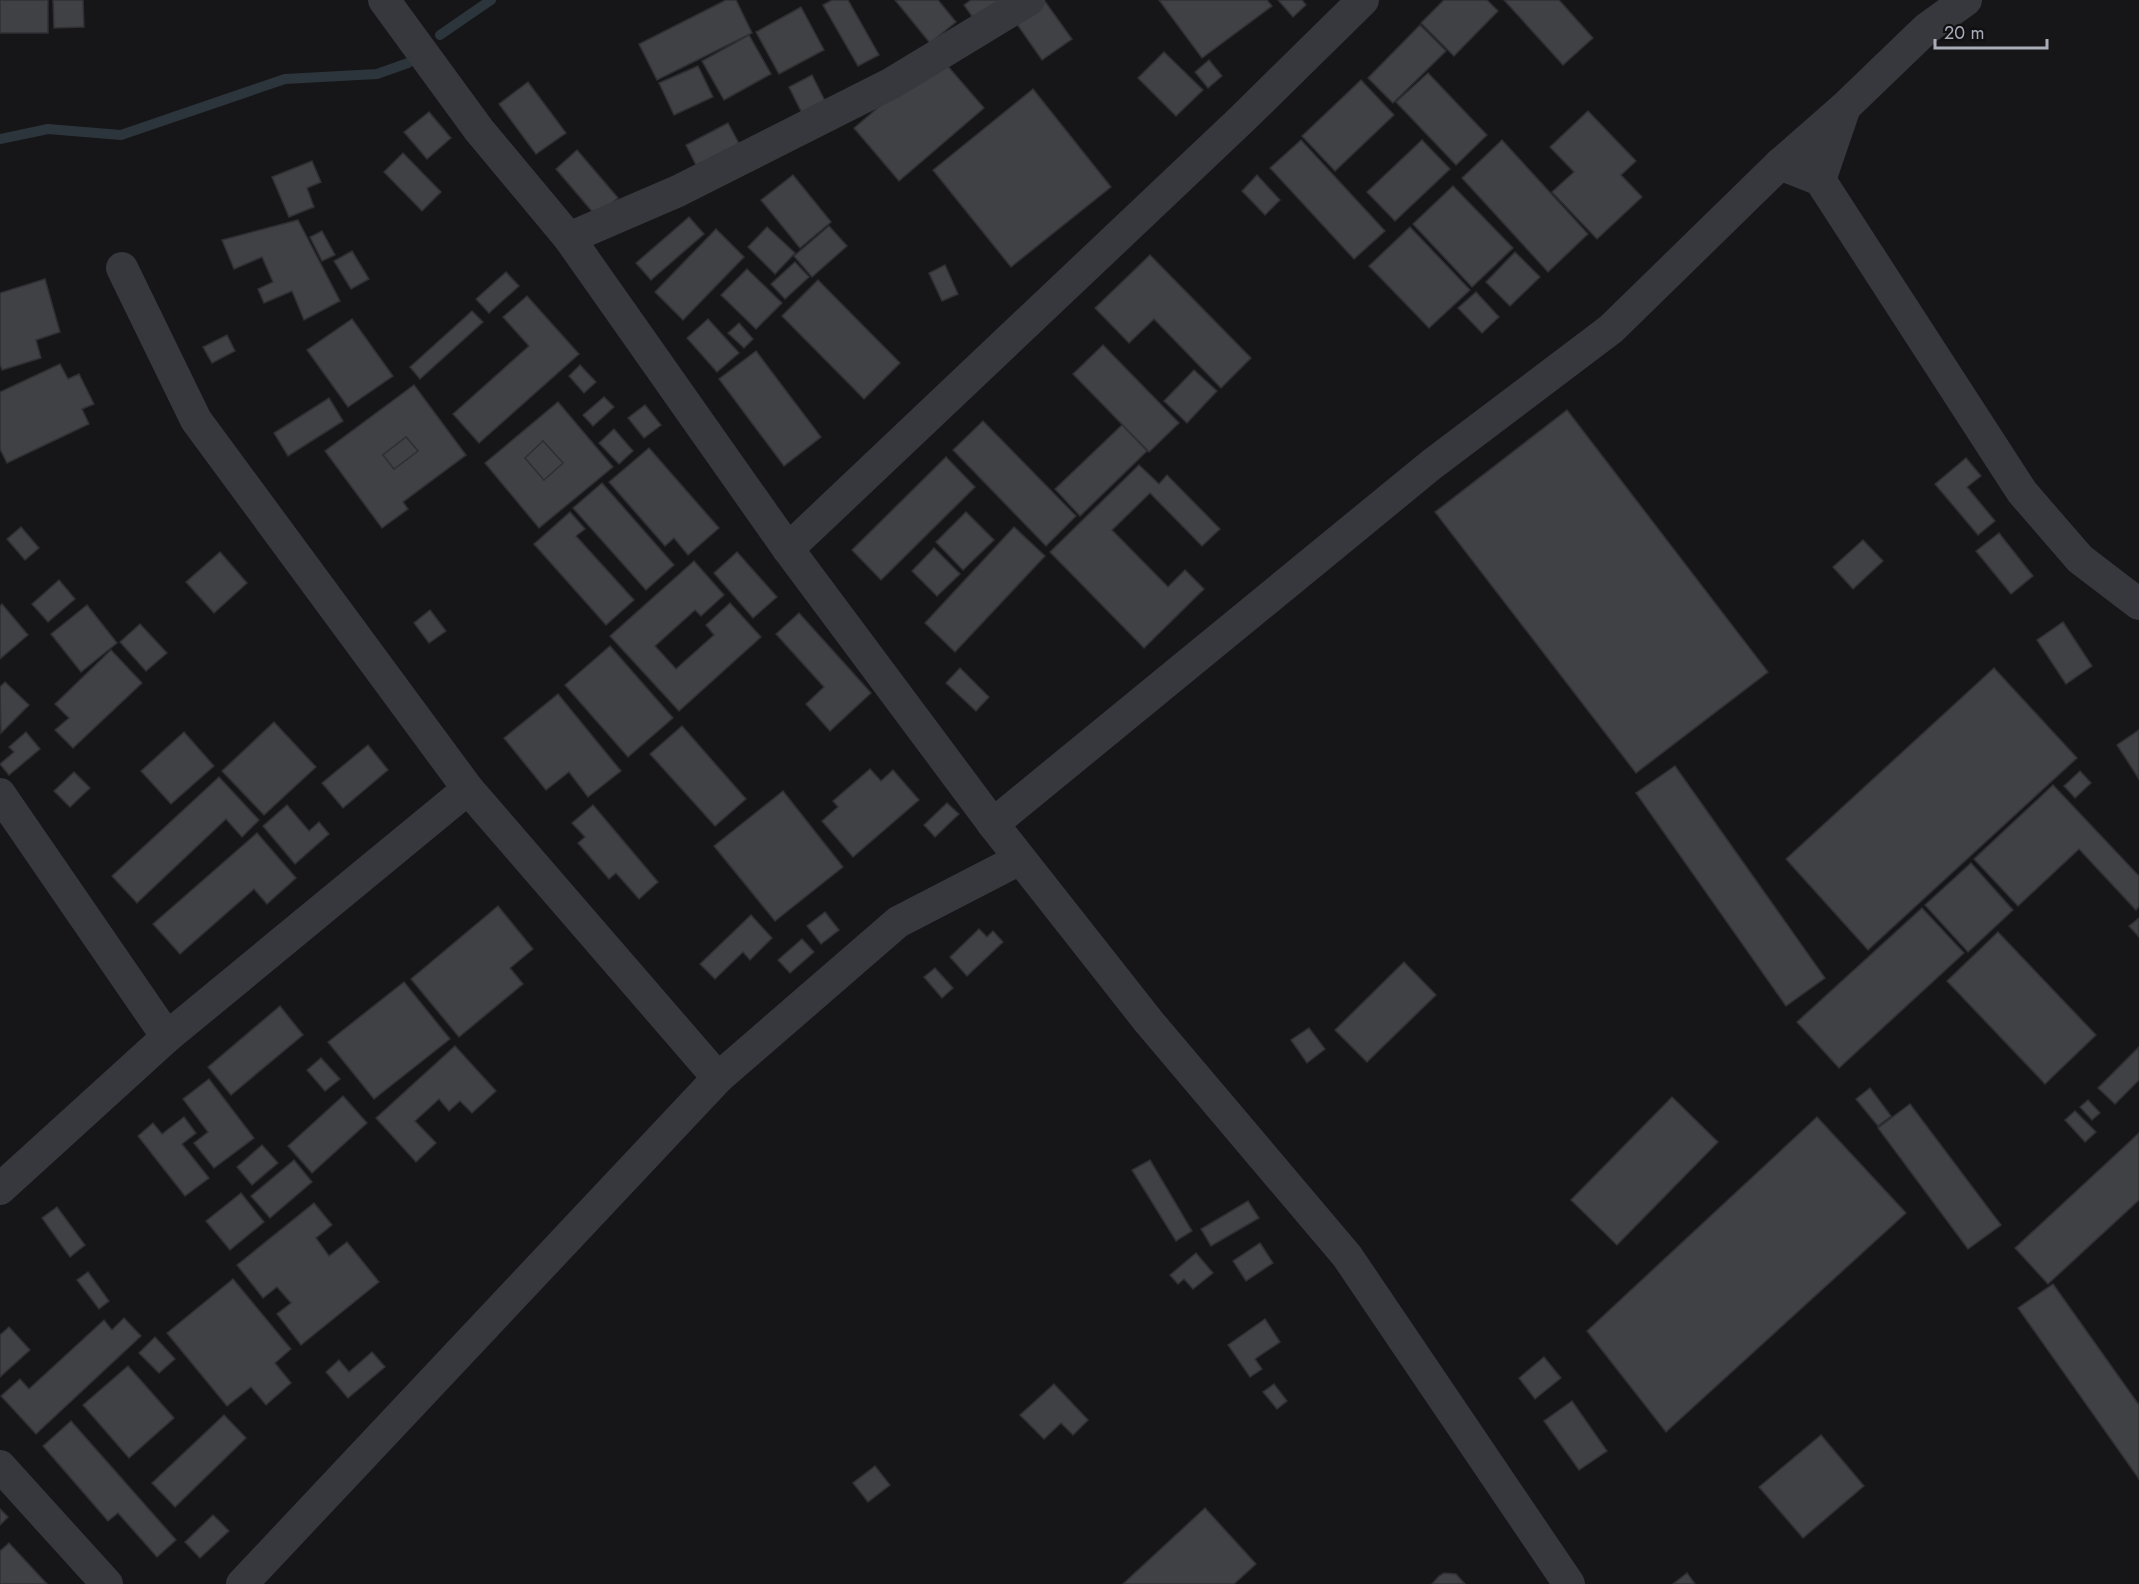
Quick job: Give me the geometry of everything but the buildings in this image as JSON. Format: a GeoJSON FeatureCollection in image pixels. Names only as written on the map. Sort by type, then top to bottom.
{"type":"FeatureCollection","features":[{"type":"Feature","properties":{"kind":"street"},"geometry":{"type":"LineString","coordinates":[[384,0],[479,130],[569,238],[788,549],[993,824],[1149,1022],[1347,1256],[1569,1584]]}},
{"type":"Feature","properties":{"kind":"street"},"geometry":{"type":"LineString","coordinates":[[569,238],[678,191],[892,83],[1029,0]]}},
{"type":"Feature","properties":{"kind":"street"},"geometry":{"type":"LineString","coordinates":[[788,549],[1242,119],[1363,0]]}},
{"type":"Feature","properties":{"kind":"street"},"geometry":{"type":"LineString","coordinates":[[993,824],[1431,465],[1611,329],[1780,164],[1845,107],[1926,29],[1966,0]]}},
{"type":"Feature","properties":{"kind":"street"},"geometry":{"type":"LineString","coordinates":[[1820,180],[1845,107]]}},
{"type":"Feature","properties":{"kind":"street"},"geometry":{"type":"LineString","coordinates":[[1780,164],[1820,180],[2022,492],[2080,559],[2139,604]]}},
{"type":"Feature","properties":{"kind":"street"},"geometry":{"type":"LineString","coordinates":[[122,268],[196,420],[468,789],[718,1078]]}},
{"type":"Feature","properties":{"kind":"street"},"geometry":{"type":"LineString","coordinates":[[0,1189],[167,1037],[468,789]]}},
{"type":"Feature","properties":{"kind":"street"},"geometry":{"type":"LineString","coordinates":[[0,794],[167,1037]]}},
{"type":"Feature","properties":{"kind":"street"},"geometry":{"type":"LineString","coordinates":[[242,1584],[718,1078],[898,922],[1020,859]]}},
{"type":"Feature","properties":{"kind":"street"},"geometry":{"type":"LineString","coordinates":[[0,1466],[107,1584]]}},
{"type":"Feature","properties":{"kind":"waterway"},"geometry":{"type":"LineString","coordinates":[[440,35],[491,0]]}},
{"type":"Feature","properties":{"kind":"waterway"},"geometry":{"type":"LineString","coordinates":[[0,139],[48,129],[121,135],[285,79],[377,74],[408,63]]}}]}
